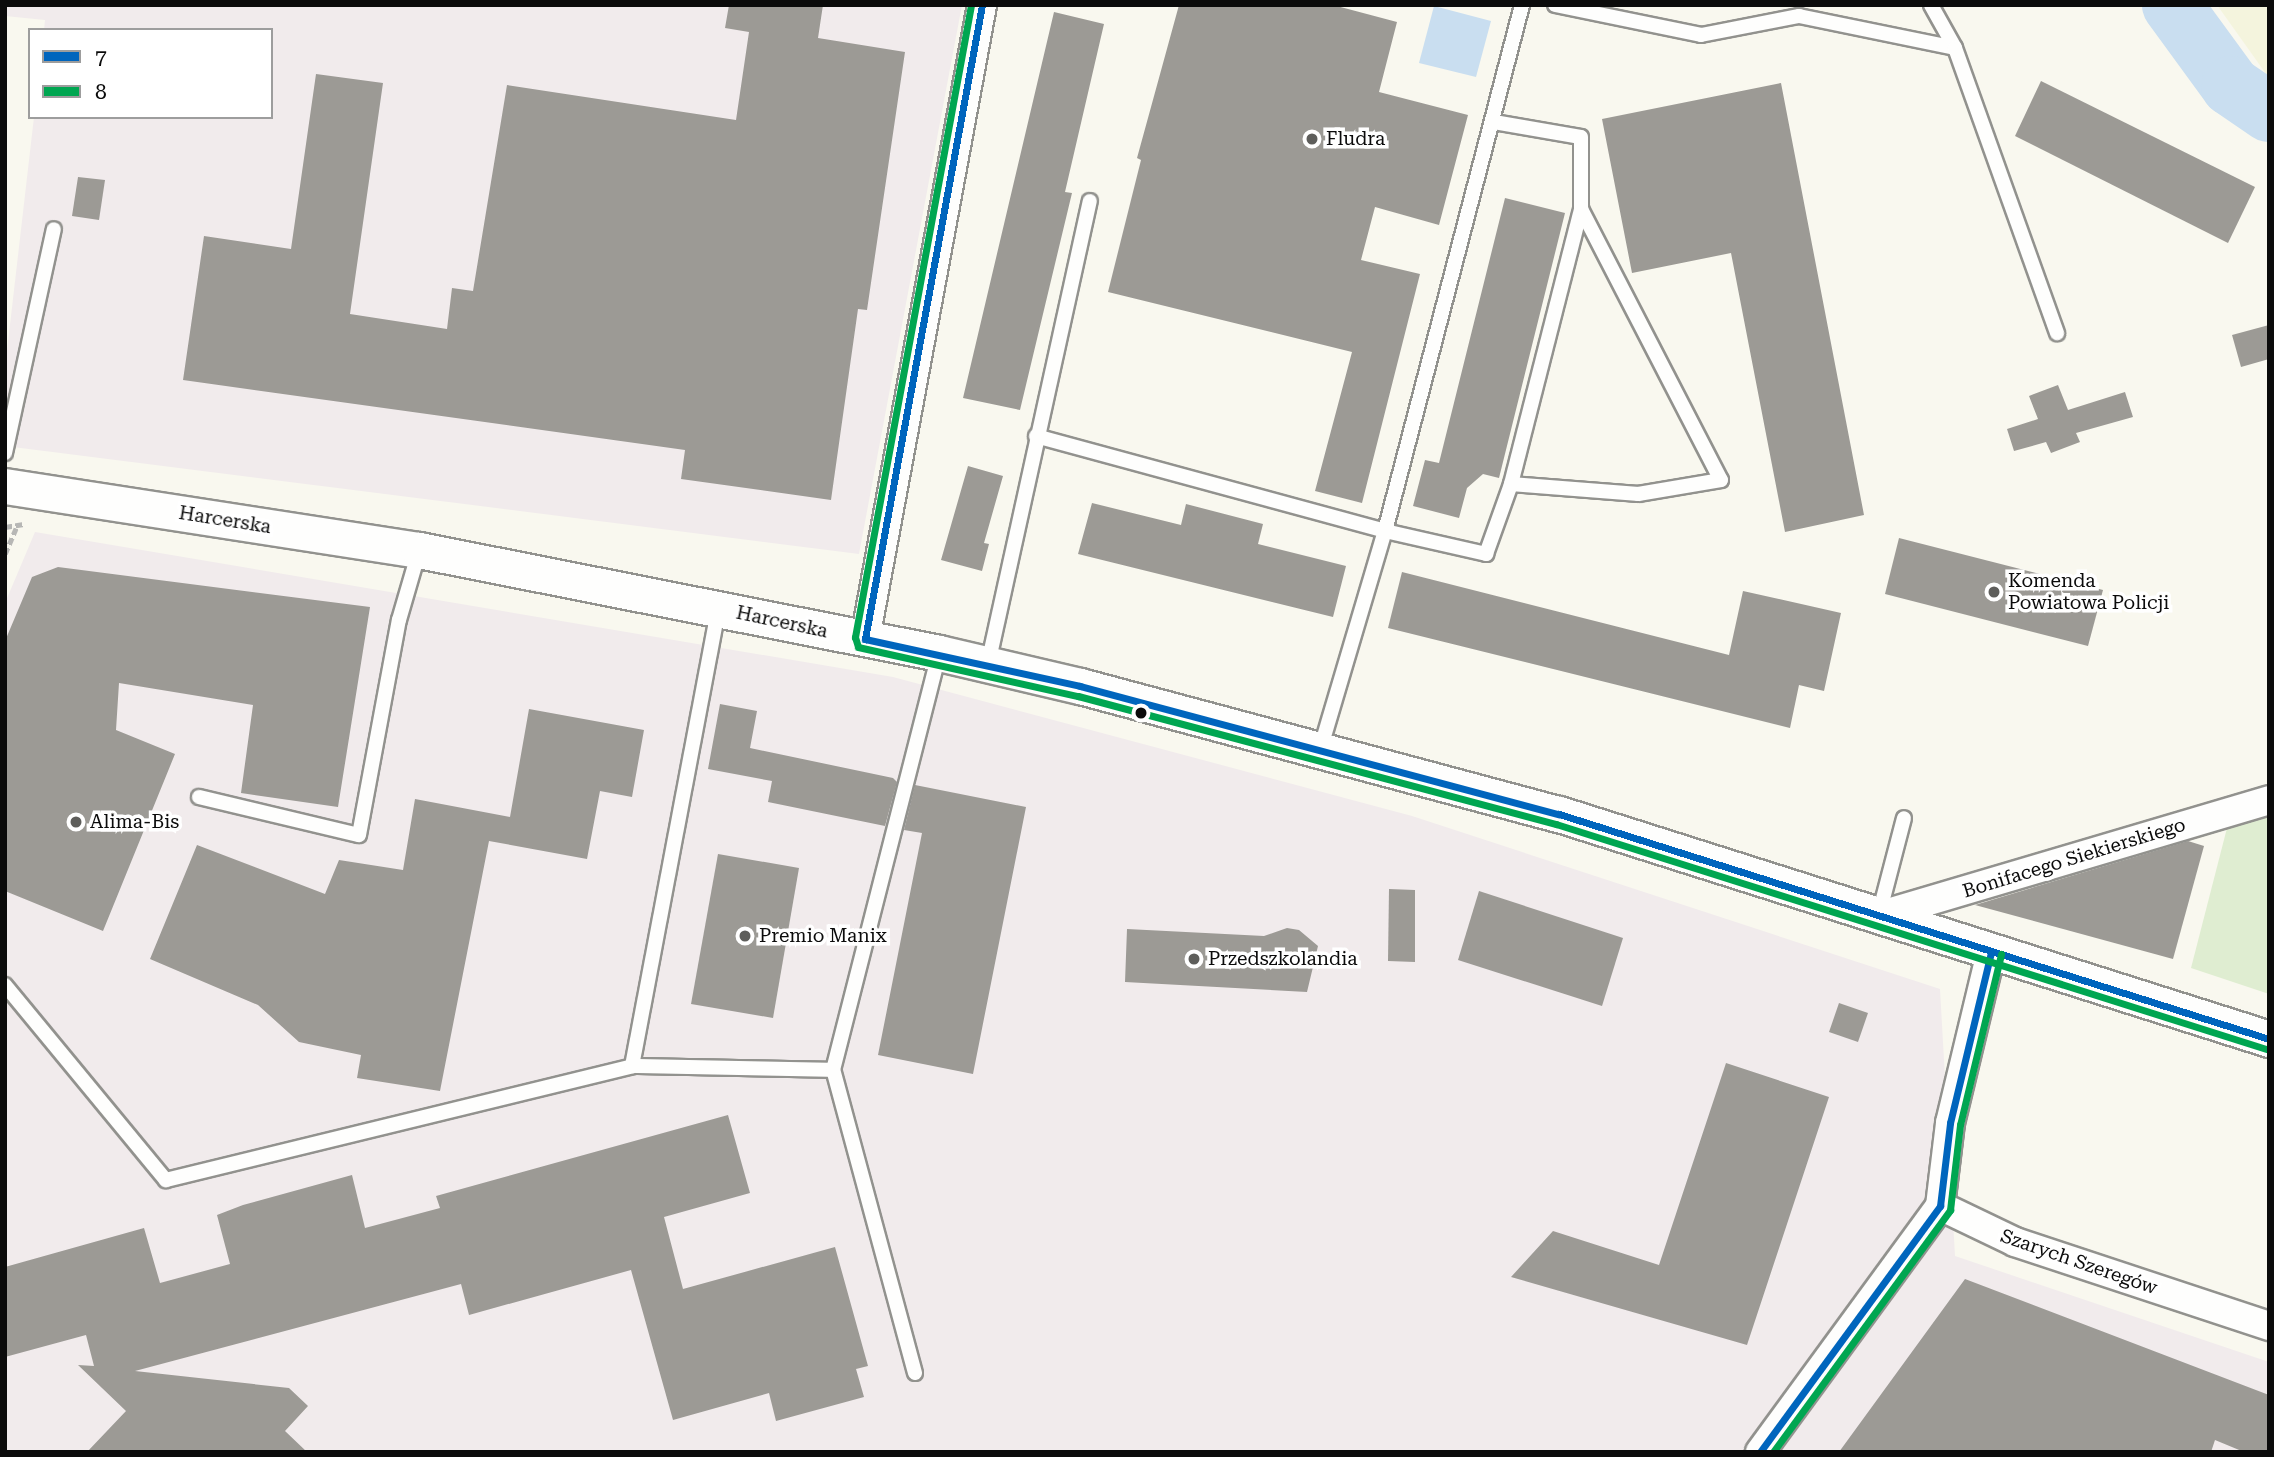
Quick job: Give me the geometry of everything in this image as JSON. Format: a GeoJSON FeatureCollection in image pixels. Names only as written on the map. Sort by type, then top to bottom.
{"type":"FeatureCollection","features":[{"type":"Feature","properties":{"kind":"street"},"geometry":{"type":"LineString","coordinates":[[865,639],[982,5]]}},
{"type":"Feature","properties":{"kind":"street","name":"Harcerska"},"geometry":{"type":"LineString","coordinates":[[5,486],[419,550],[988,664],[1559,814],[2269,1039]]}},
{"type":"Feature","properties":{"kind":"street","name":"Bonifacego Siekierskiego"},"geometry":{"type":"LineString","coordinates":[[1878,916],[2269,800]]}},
{"type":"Feature","properties":{"kind":"street"},"geometry":{"type":"LineString","coordinates":[[1760,1452],[1940,1206],[1950,1123],[1990,952]]}},
{"type":"Feature","properties":{"kind":"street","name":"Szarych Szeregów"},"geometry":{"type":"LineString","coordinates":[[1940,1206],[2015,1242],[2269,1326]]}},
{"type":"Feature","properties":{"kind":"lane"},"geometry":{"type":"LineString","coordinates":[[1320,750],[1385,531],[1494,122],[1522,5]]}},
{"type":"Feature","properties":{"kind":"lane"},"geometry":{"type":"LineString","coordinates":[[1555,5],[1702,34],[1799,16],[1955,48]]}},
{"type":"Feature","properties":{"kind":"lane"},"geometry":{"type":"LineString","coordinates":[[1931,5],[1955,48],[2057,332]]}},
{"type":"Feature","properties":{"kind":"lane"},"geometry":{"type":"LineString","coordinates":[[1036,436],[1385,531],[1486,554],[1511,484],[1581,209],[1581,137],[1494,122]]}},
{"type":"Feature","properties":{"kind":"lane"},"geometry":{"type":"LineString","coordinates":[[988,664],[1036,436],[1090,201]]}},
{"type":"Feature","properties":{"kind":"lane"},"geometry":{"type":"LineString","coordinates":[[1511,484],[1638,494],[1721,480],[1581,209]]}},
{"type":"Feature","properties":{"kind":"lane"},"geometry":{"type":"LineString","coordinates":[[5,453],[54,229]]}},
{"type":"Feature","properties":{"kind":"lane"},"geometry":{"type":"LineString","coordinates":[[199,797],[359,835],[399,620],[419,550]]}},
{"type":"Feature","properties":{"kind":"lane"},"geometry":{"type":"LineString","coordinates":[[632,1066],[718,609]]}},
{"type":"Feature","properties":{"kind":"lane"},"geometry":{"type":"LineString","coordinates":[[915,1373],[833,1070],[939,653]]}},
{"type":"Feature","properties":{"kind":"lane"},"geometry":{"type":"LineString","coordinates":[[1878,916],[1904,818]]}},
{"type":"Feature","properties":{"kind":"lane"},"geometry":{"type":"LineString","coordinates":[[5,985],[166,1180],[632,1066],[833,1070]]}},
{"type":"Feature","properties":{"kind":"path"},"geometry":{"type":"LineString","coordinates":[[5,554],[16,528]]}},
{"type":"Feature","properties":{"kind":"shaded area"},"geometry":{"type":"Polygon","coordinates":[[[5,5],[962,5],[859,554],[5,446],[5,368],[34,119],[273,119],[273,28],[44,28],[45,20],[5,16],[5,5]]]}},
{"type":"Feature","properties":{"kind":"shaded area"},"geometry":{"type":"Polygon","coordinates":[[[35,532],[893,677],[1412,816],[1940,989],[1955,1256],[2269,1362],[2269,1452],[5,1452],[5,603],[35,532]]]}},
{"type":"Feature","properties":{"kind":"green space"},"geometry":{"type":"Polygon","coordinates":[[[2217,5],[2269,5],[2269,78],[2217,5]]]}},
{"type":"Feature","properties":{"kind":"green space"},"geometry":{"type":"Polygon","coordinates":[[[2269,817],[2269,994],[2191,968],[2227,828],[2269,817]]]}},
{"type":"Feature","properties":{"kind":"water"},"geometry":{"type":"Polygon","coordinates":[[[1434,6],[1491,21],[1476,77],[1419,63],[1434,6]]]}},
{"type":"Feature","properties":{"kind":"building"},"geometry":{"type":"Polygon","coordinates":[[[729,5],[823,5],[818,38],[905,52],[867,310],[858,309],[831,500],[681,479],[685,450],[183,380],[204,236],[291,249],[316,74],[383,83],[350,314],[447,329],[452,288],[473,291],[507,85],[736,120],[749,32],[725,28],[729,5]]]}},
{"type":"Feature","properties":{"kind":"building"},"geometry":{"type":"Polygon","coordinates":[[[1179,5],[1333,5],[1397,22],[1379,92],[1468,115],[1439,225],[1375,207],[1361,260],[1420,274],[1362,503],[1315,491],[1352,352],[1108,292],[1141,160],[1137,158],[1179,5]]]}},
{"type":"Feature","properties":{"kind":"building"},"geometry":{"type":"Polygon","coordinates":[[[1054,12],[1104,24],[1065,192],[1072,193],[1020,410],[963,398],[1054,12]]]}},
{"type":"Feature","properties":{"kind":"building"},"geometry":{"type":"Polygon","coordinates":[[[2041,81],[2255,187],[2228,243],[2015,136],[2041,81]]]}},
{"type":"Feature","properties":{"kind":"building"},"geometry":{"type":"Polygon","coordinates":[[[1781,83],[1864,515],[1785,532],[1731,253],[1632,273],[1602,119],[1781,83]]]}},
{"type":"Feature","properties":{"kind":"building"},"geometry":{"type":"Polygon","coordinates":[[[78,177],[105,180],[99,220],[72,216],[78,177]]]}},
{"type":"Feature","properties":{"kind":"building"},"geometry":{"type":"Polygon","coordinates":[[[1505,198],[1565,213],[1499,478],[1483,474],[1467,488],[1459,518],[1413,506],[1425,460],[1439,463],[1505,198]]]}},
{"type":"Feature","properties":{"kind":"building"},"geometry":{"type":"Polygon","coordinates":[[[2269,325],[2269,359],[2241,367],[2232,335],[2269,325]]]}},
{"type":"Feature","properties":{"kind":"building"},"geometry":{"type":"Polygon","coordinates":[[[2058,385],[2068,410],[2125,392],[2133,417],[2076,433],[2080,442],[2051,453],[2046,442],[2014,451],[2007,429],[2038,419],[2029,396],[2058,385]]]}},
{"type":"Feature","properties":{"kind":"building"},"geometry":{"type":"Polygon","coordinates":[[[968,466],[1003,476],[984,543],[989,544],[982,571],[941,560],[968,466]]]}},
{"type":"Feature","properties":{"kind":"building"},"geometry":{"type":"Polygon","coordinates":[[[1092,503],[1181,525],[1186,504],[1263,524],[1258,544],[1346,566],[1333,617],[1078,554],[1092,503]]]}},
{"type":"Feature","properties":{"kind":"building","name":"Komenda Powiatowa Policji"},"geometry":{"type":"Polygon","coordinates":[[[1899,538],[2103,590],[2088,646],[1885,594],[1899,538]]]}},
{"type":"Feature","properties":{"kind":"building"},"geometry":{"type":"Polygon","coordinates":[[[58,567],[370,607],[338,807],[241,793],[253,705],[119,683],[116,730],[175,754],[103,931],[5,891],[5,641],[32,577],[58,567]]]}},
{"type":"Feature","properties":{"kind":"building"},"geometry":{"type":"Polygon","coordinates":[[[1402,572],[1729,655],[1743,591],[1841,613],[1824,691],[1799,685],[1790,728],[1388,628],[1402,572]]]}},
{"type":"Feature","properties":{"kind":"building"},"geometry":{"type":"Polygon","coordinates":[[[720,704],[757,711],[750,748],[893,778],[897,782],[885,826],[768,802],[772,781],[708,769],[720,704]]]}},
{"type":"Feature","properties":{"kind":"building"},"geometry":{"type":"Polygon","coordinates":[[[529,709],[644,730],[632,797],[600,791],[587,859],[489,841],[440,1091],[357,1078],[361,1055],[299,1042],[258,1005],[150,959],[197,845],[325,894],[339,860],[403,870],[415,799],[510,817],[529,709]]]}},
{"type":"Feature","properties":{"kind":"building"},"geometry":{"type":"Polygon","coordinates":[[[915,785],[1026,807],[973,1074],[878,1055],[922,833],[904,830],[915,785]]]}},
{"type":"Feature","properties":{"kind":"building"},"geometry":{"type":"Polygon","coordinates":[[[2188,841],[2204,846],[2173,959],[1975,905],[2188,841]]]}},
{"type":"Feature","properties":{"kind":"building","name":"Premio Manix"},"geometry":{"type":"Polygon","coordinates":[[[718,854],[799,868],[773,1018],[691,1004],[718,854]]]}},
{"type":"Feature","properties":{"kind":"building"},"geometry":{"type":"Polygon","coordinates":[[[1389,889],[1415,890],[1415,962],[1388,961],[1389,889]]]}},
{"type":"Feature","properties":{"kind":"building"},"geometry":{"type":"Polygon","coordinates":[[[1479,891],[1623,938],[1602,1006],[1458,960],[1479,891]]]}},
{"type":"Feature","properties":{"kind":"building","name":"Przedszkolandia"},"geometry":{"type":"Polygon","coordinates":[[[1287,928],[1299,930],[1318,946],[1307,992],[1125,982],[1127,929],[1264,936],[1287,928]]]}},
{"type":"Feature","properties":{"kind":"building"},"geometry":{"type":"Polygon","coordinates":[[[1839,1003],[1868,1013],[1858,1042],[1829,1032],[1839,1003]]]}},
{"type":"Feature","properties":{"kind":"building"},"geometry":{"type":"Polygon","coordinates":[[[1726,1063],[1829,1097],[1747,1345],[1511,1277],[1553,1231],[1659,1265],[1726,1063]]]}},
{"type":"Feature","properties":{"kind":"building"},"geometry":{"type":"Polygon","coordinates":[[[728,1115],[750,1193],[664,1217],[683,1289],[835,1247],[868,1366],[856,1369],[864,1397],[776,1421],[769,1393],[673,1420],[631,1270],[469,1315],[461,1284],[135,1371],[289,1388],[308,1406],[285,1431],[307,1452],[87,1452],[126,1411],[78,1365],[94,1366],[86,1335],[5,1357],[5,1267],[144,1228],[160,1283],[230,1264],[217,1215],[243,1205],[352,1175],[365,1228],[440,1208],[436,1196],[728,1115]]]}},
{"type":"Feature","properties":{"kind":"building"},"geometry":{"type":"Polygon","coordinates":[[[1965,1279],[2269,1395],[2269,1452],[2244,1452],[2215,1440],[2211,1452],[1839,1452],[1965,1279]]]}},
{"type":"Feature","properties":{"kind":"waterway"},"geometry":{"type":"LineString","coordinates":[[2172,5],[2231,86],[2269,112]]}},
{"type":"Feature","properties":{"kind":"transit line","name":"8"},"geometry":{"type":"LineString","coordinates":[[971,5],[855,637],[858,647],[1078,696],[1556,824],[2266,1049]]}},
{"type":"Feature","properties":{"kind":"transit line","name":"7"},"geometry":{"type":"LineString","coordinates":[[982,5],[865,639],[1080,686],[1559,814],[2269,1039]]}},
{"type":"Feature","properties":{"kind":"transit line","name":"7"},"geometry":{"type":"LineString","coordinates":[[1760,1452],[1940,1206],[1950,1123],[1991,952]]}},
{"type":"Feature","properties":{"kind":"transit line","name":"8"},"geometry":{"type":"LineString","coordinates":[[1773,1452],[1950,1210],[1960,1125],[2001,954]]}},
{"type":"Feature","properties":{"kind":"place","name":"Fludra"},"geometry":{"type":"Point","coordinates":[1312,139]}},
{"type":"Feature","properties":{"kind":"place","name":"Komenda Powiatowa Policji"},"geometry":{"type":"Point","coordinates":[1994,592]}},
{"type":"Feature","properties":{"kind":"place","name":"Alima-Bis"},"geometry":{"type":"Point","coordinates":[76,822]}},
{"type":"Feature","properties":{"kind":"place","name":"Premio Manix"},"geometry":{"type":"Point","coordinates":[745,936]}},
{"type":"Feature","properties":{"kind":"place","name":"Przedszkolandia"},"geometry":{"type":"Point","coordinates":[1194,959]}}]}
